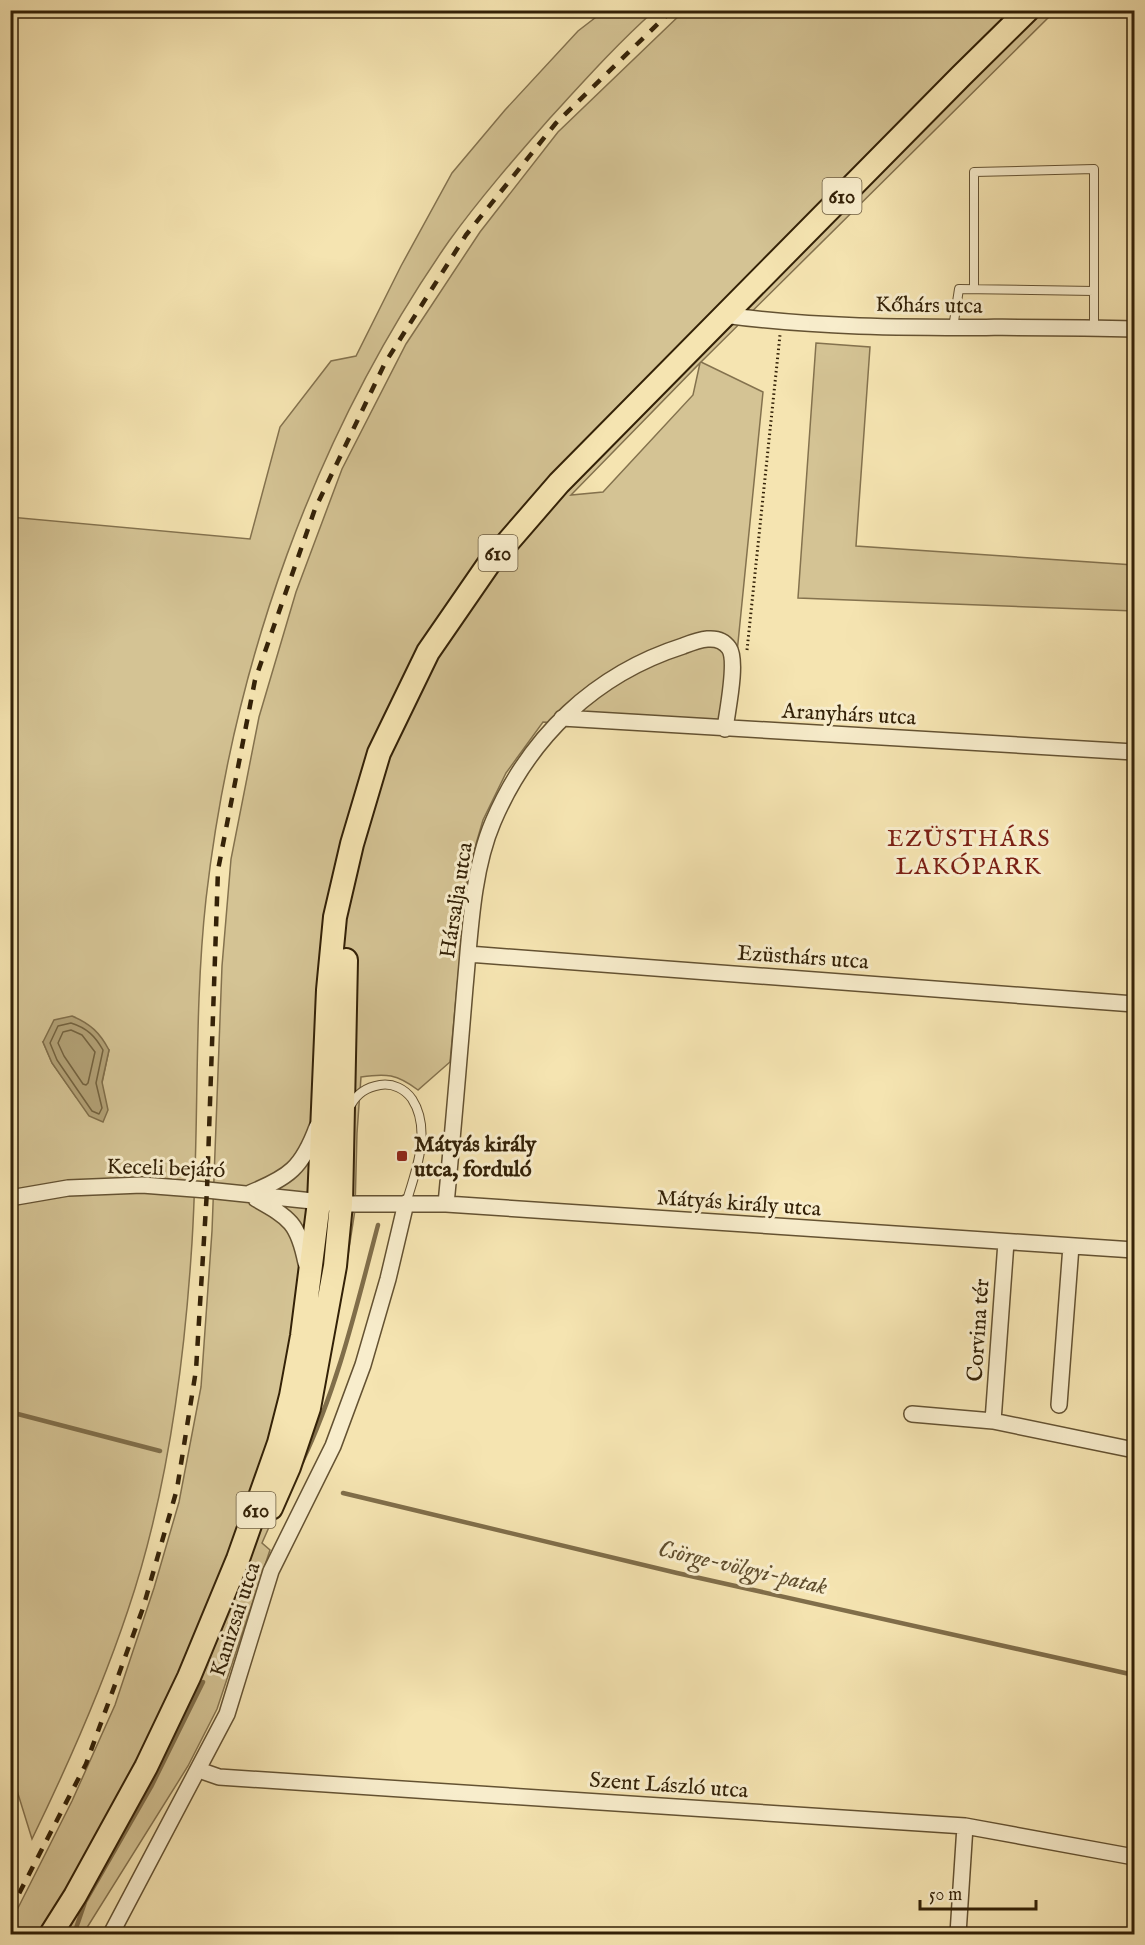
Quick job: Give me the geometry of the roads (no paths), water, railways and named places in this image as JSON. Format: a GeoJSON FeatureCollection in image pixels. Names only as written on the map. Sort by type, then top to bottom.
{"type":"FeatureCollection","features":[{"type":"Feature","properties":{"kind":"main road","name":"610"},"geometry":{"type":"LineString","coordinates":[[51,1935],[146,1767],[261,1532],[303,1428],[314,1389],[327,1314],[332,1116],[328,990],[335,917],[352,844],[379,753],[423,662],[488,565],[559,483],[1028,10]]}},
{"type":"Feature","properties":{"kind":"main road","name":"610"},"geometry":{"type":"LineString","coordinates":[[189,1677],[238,1559],[279,1443],[291,1396],[310,1280],[330,1203]]}},
{"type":"Feature","properties":{"kind":"street","name":"Kőhárs utca"},"geometry":{"type":"LineString","coordinates":[[724,315],[781,323],[953,328],[1134,329]]}},
{"type":"Feature","properties":{"kind":"street","name":"Hársalja utca"},"geometry":{"type":"LineString","coordinates":[[446,1204],[468,954],[478,873],[492,824],[515,778],[562,718],[600,685],[654,655],[705,638],[720,641],[729,648],[733,662],[725,729]]}},
{"type":"Feature","properties":{"kind":"street","name":"Aranyhárs utca"},"geometry":{"type":"LineString","coordinates":[[562,718],[1134,752]]}},
{"type":"Feature","properties":{"kind":"street","name":"Ezüsthárs utca"},"geometry":{"type":"LineString","coordinates":[[468,954],[1134,1004]]}},
{"type":"Feature","properties":{"kind":"street"},"geometry":{"type":"LineString","coordinates":[[248,1194],[279,1181],[295,1168],[332,1116]]}},
{"type":"Feature","properties":{"kind":"street","name":"Keceli bejáró"},"geometry":{"type":"LineString","coordinates":[[10,1198],[68,1188],[142,1185],[330,1203]]}},
{"type":"Feature","properties":{"kind":"street"},"geometry":{"type":"LineString","coordinates":[[248,1194],[287,1217],[298,1233],[310,1280]]}},
{"type":"Feature","properties":{"kind":"street","name":"Mátyás király utca"},"geometry":{"type":"LineString","coordinates":[[330,1203],[446,1204],[1134,1250]]}},
{"type":"Feature","properties":{"kind":"street","name":"Kanizsai utca"},"geometry":{"type":"LineString","coordinates":[[111,1935],[227,1714],[271,1571],[333,1446],[359,1375],[388,1280],[406,1203]]}},
{"type":"Feature","properties":{"kind":"street","name":"Corvina tér"},"geometry":{"type":"LineString","coordinates":[[993,1421],[1006,1242]]}},
{"type":"Feature","properties":{"kind":"street"},"geometry":{"type":"LineString","coordinates":[[1059,1405],[1071,1245]]}},
{"type":"Feature","properties":{"kind":"street"},"geometry":{"type":"LineString","coordinates":[[912,1414],[993,1421],[1134,1450]]}},
{"type":"Feature","properties":{"kind":"street","name":"Szent László utca"},"geometry":{"type":"LineString","coordinates":[[199,1770],[219,1777],[965,1826],[1134,1857]]}},
{"type":"Feature","properties":{"kind":"street"},"geometry":{"type":"LineString","coordinates":[[958,1935],[965,1826]]}},
{"type":"Feature","properties":{"kind":"lane"},"geometry":{"type":"LineString","coordinates":[[974,289],[974,172],[1094,169],[1094,327]]}},
{"type":"Feature","properties":{"kind":"lane"},"geometry":{"type":"LineString","coordinates":[[953,328],[959,289],[1094,291]]}},
{"type":"Feature","properties":{"kind":"lane"},"geometry":{"type":"LineString","coordinates":[[332,1116],[371,1086],[389,1084],[407,1092],[418,1109],[421,1137],[419,1162],[406,1203]]}},
{"type":"Feature","properties":{"kind":"water"},"geometry":{"type":"Polygon","coordinates":[[[72,1016],[85,1022],[94,1030],[109,1050],[102,1082],[108,1110],[103,1122],[89,1116],[52,1063],[43,1042],[54,1020],[72,1016]]]}},
{"type":"Feature","properties":{"kind":"waterway"},"geometry":{"type":"LineString","coordinates":[[302,1462],[315,1434],[336,1375],[378,1225]]}},
{"type":"Feature","properties":{"kind":"waterway","name":"Csörge-völgyi-patak"},"geometry":{"type":"LineString","coordinates":[[10,1412],[160,1451]]}},
{"type":"Feature","properties":{"kind":"waterway","name":"Csörge-völgyi-patak"},"geometry":{"type":"LineString","coordinates":[[343,1493],[677,1573],[1134,1675]]}},
{"type":"Feature","properties":{"kind":"waterway"},"geometry":{"type":"LineString","coordinates":[[74,1934],[85,1902],[151,1787],[203,1682]]}},
{"type":"Feature","properties":{"kind":"railway"},"geometry":{"type":"LineString","coordinates":[[10,1911],[86,1764],[143,1608],[177,1489],[196,1370],[207,1190],[218,870],[255,680],[315,509],[385,363],[466,235],[556,123],[672,10]]}},
{"type":"Feature","properties":{"kind":"place","name":"Mátyás király utca, forduló"},"geometry":{"type":"Point","coordinates":[402,1156]}},
{"type":"Feature","properties":{"kind":"district","name":"EZÜSTHÁRS LAKÓPARK"},"geometry":{"type":"Point","coordinates":[969,852]}}]}
